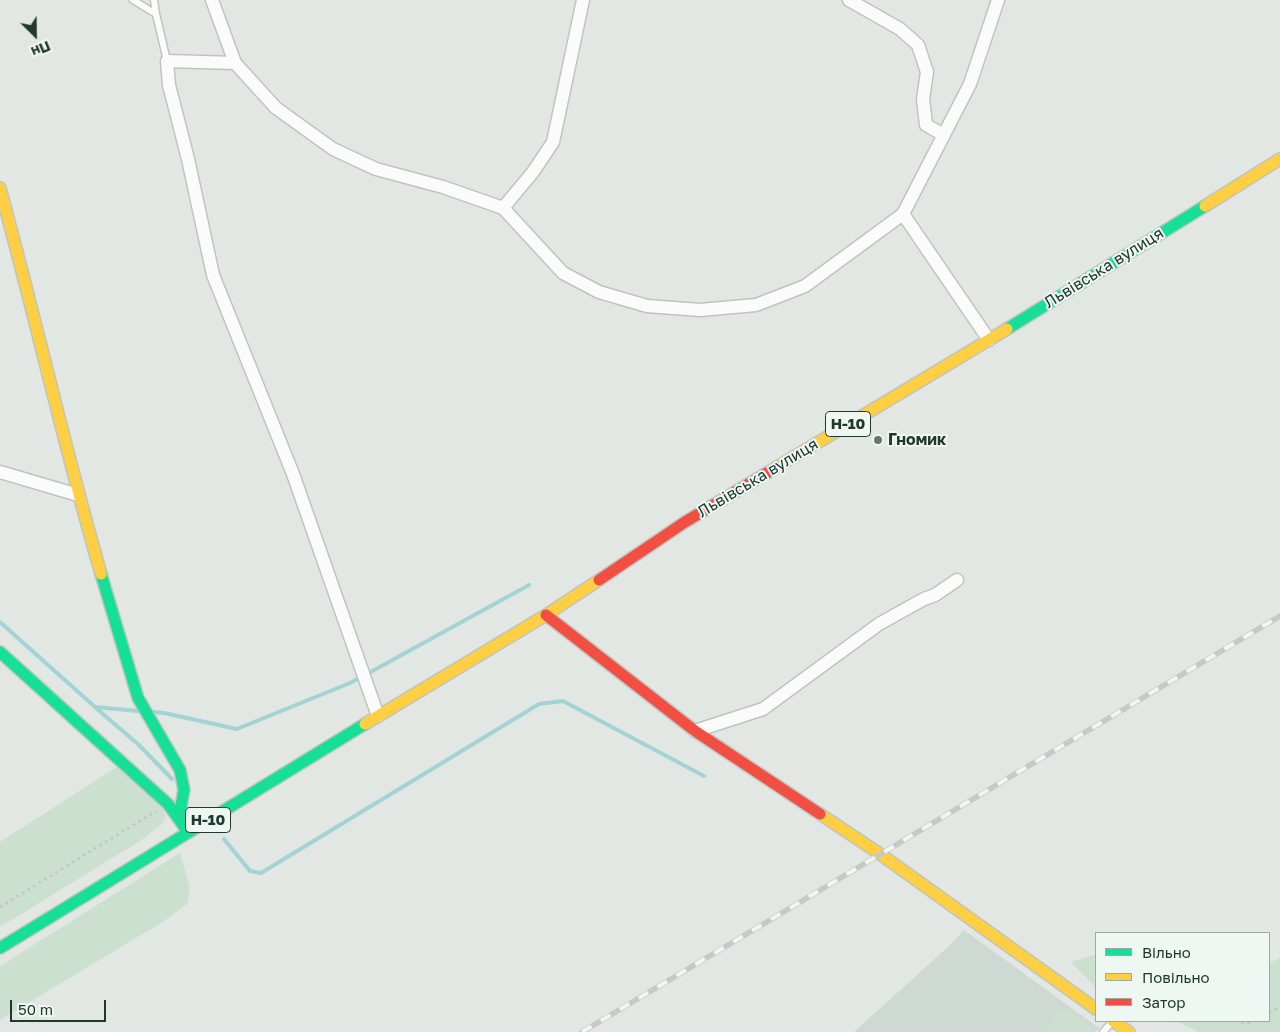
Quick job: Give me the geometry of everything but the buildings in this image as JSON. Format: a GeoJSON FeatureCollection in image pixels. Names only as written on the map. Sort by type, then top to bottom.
{"type":"FeatureCollection","features":[{"type":"Feature","properties":{"kind":"street"},"geometry":{"type":"LineString","coordinates":[[503,208],[533,172],[553,142],[583,0]]}},
{"type":"Feature","properties":{"kind":"street"},"geometry":{"type":"LineString","coordinates":[[849,0],[900,29],[918,45],[928,72],[923,99],[926,125],[944,135]]}},
{"type":"Feature","properties":{"kind":"street"},"geometry":{"type":"LineString","coordinates":[[213,3],[235,63],[276,108],[334,149],[376,169],[444,187],[503,208],[563,273],[599,292],[647,306],[700,310],[756,305],[805,286],[903,214],[970,84],[998,0]]}},
{"type":"Feature","properties":{"kind":"street"},"geometry":{"type":"LineString","coordinates":[[235,63],[166,61],[169,85],[188,159],[212,276],[293,474],[378,716]]}},
{"type":"Feature","properties":{"kind":"street","name":"Львівська вулиця"},"geometry":{"type":"LineString","coordinates":[[378,716],[546,615],[685,522],[988,340],[1280,159]]}},
{"type":"Feature","properties":{"kind":"street"},"geometry":{"type":"LineString","coordinates":[[0,188],[27,287],[78,495],[138,698],[180,770],[184,790],[182,806],[188,832]]}},
{"type":"Feature","properties":{"kind":"street"},"geometry":{"type":"LineString","coordinates":[[903,214],[988,340]]}},
{"type":"Feature","properties":{"kind":"street"},"geometry":{"type":"LineString","coordinates":[[0,472],[78,495]]}},
{"type":"Feature","properties":{"kind":"street"},"geometry":{"type":"LineString","coordinates":[[695,731],[763,708],[879,624],[924,599],[935,595],[957,580]]}},
{"type":"Feature","properties":{"kind":"street"},"geometry":{"type":"LineString","coordinates":[[546,615],[695,731],[880,854],[1095,1008]]}},
{"type":"Feature","properties":{"kind":"street"},"geometry":{"type":"LineString","coordinates":[[0,652],[168,804],[188,832]]}},
{"type":"Feature","properties":{"kind":"street","name":"Н-10"},"geometry":{"type":"LineString","coordinates":[[0,948],[378,716]]}},
{"type":"Feature","properties":{"kind":"street"},"geometry":{"type":"LineString","coordinates":[[1114,1022],[1129,1032]]}},
{"type":"Feature","properties":{"kind":"lane"},"geometry":{"type":"LineString","coordinates":[[132,0],[156,14]]}},
{"type":"Feature","properties":{"kind":"lane"},"geometry":{"type":"LineString","coordinates":[[154,0],[166,61]]}},
{"type":"Feature","properties":{"kind":"lane"},"geometry":{"type":"LineString","coordinates":[[1103,1032],[1112,1022]]}},
{"type":"Feature","properties":{"kind":"path"},"geometry":{"type":"LineString","coordinates":[[0,907],[168,804]]}},
{"type":"Feature","properties":{"kind":"shaded area"},"geometry":{"type":"Polygon","coordinates":[[[964,930],[1099,1028],[1095,1032],[854,1032],[964,930]]]}},
{"type":"Feature","properties":{"kind":"green space"},"geometry":{"type":"Polygon","coordinates":[[[118,766],[158,802],[166,816],[162,824],[140,841],[0,927],[0,842],[118,766]]]}},
{"type":"Feature","properties":{"kind":"green space"},"geometry":{"type":"Polygon","coordinates":[[[180,853],[190,888],[187,904],[164,921],[0,1020],[0,966],[180,853]]]}},
{"type":"Feature","properties":{"kind":"green space"},"geometry":{"type":"Polygon","coordinates":[[[1095,954],[1095,987],[1071,962],[1095,954]]]}},
{"type":"Feature","properties":{"kind":"green space"},"geometry":{"type":"Polygon","coordinates":[[[1280,958],[1280,1032],[1199,1032],[1180,1023],[1170,1022],[1270,1022],[1270,963],[1280,958]]]}},
{"type":"Feature","properties":{"kind":"green space"},"geometry":{"type":"Polygon","coordinates":[[[1059,1009],[1070,1011],[1093,1029],[1090,1032],[1045,1032],[1059,1009]]]}},
{"type":"Feature","properties":{"kind":"waterway"},"geometry":{"type":"LineString","coordinates":[[367,674],[529,585]]}},
{"type":"Feature","properties":{"kind":"waterway"},"geometry":{"type":"LineString","coordinates":[[0,622],[95,707],[138,711]]}},
{"type":"Feature","properties":{"kind":"waterway"},"geometry":{"type":"LineString","coordinates":[[153,712],[237,729],[361,677]]}},
{"type":"Feature","properties":{"kind":"waterway"},"geometry":{"type":"LineString","coordinates":[[224,839],[250,871],[261,873],[539,704],[563,701],[704,776]]}},
{"type":"Feature","properties":{"kind":"waterway"},"geometry":{"type":"LineString","coordinates":[[96,708],[139,745],[172,779]]}},
{"type":"Feature","properties":{"kind":"railway"},"geometry":{"type":"LineString","coordinates":[[582,1032],[1280,616]]}},
{"type":"Feature","properties":{"kind":"traffic: fast"},"geometry":{"type":"LineString","coordinates":[[1007,329],[1205,206]]}},
{"type":"Feature","properties":{"kind":"traffic: fast"},"geometry":{"type":"LineString","coordinates":[[0,652],[168,804],[188,832],[181,806],[184,790],[180,770],[138,698],[101,574]]}},
{"type":"Feature","properties":{"kind":"traffic: fast"},"geometry":{"type":"LineString","coordinates":[[0,948],[365,724]]}},
{"type":"Feature","properties":{"kind":"traffic: slow"},"geometry":{"type":"LineString","coordinates":[[1205,206],[1280,159]]}},
{"type":"Feature","properties":{"kind":"traffic: slow"},"geometry":{"type":"LineString","coordinates":[[0,188],[101,574]]}},
{"type":"Feature","properties":{"kind":"traffic: slow"},"geometry":{"type":"LineString","coordinates":[[777,467],[1007,329]]}},
{"type":"Feature","properties":{"kind":"traffic: slow"},"geometry":{"type":"LineString","coordinates":[[365,724],[546,615],[599,580]]}},
{"type":"Feature","properties":{"kind":"traffic: slow"},"geometry":{"type":"LineString","coordinates":[[820,814],[880,854],[1095,1008]]}},
{"type":"Feature","properties":{"kind":"traffic: slow"},"geometry":{"type":"LineString","coordinates":[[1114,1022],[1129,1032]]}},
{"type":"Feature","properties":{"kind":"traffic: jam"},"geometry":{"type":"LineString","coordinates":[[599,580],[685,522],[777,467]]}},
{"type":"Feature","properties":{"kind":"traffic: jam"},"geometry":{"type":"LineString","coordinates":[[546,615],[695,731],[820,814]]}},
{"type":"Feature","properties":{"kind":"place","name":"Гномик"},"geometry":{"type":"Point","coordinates":[878,440]}}]}
